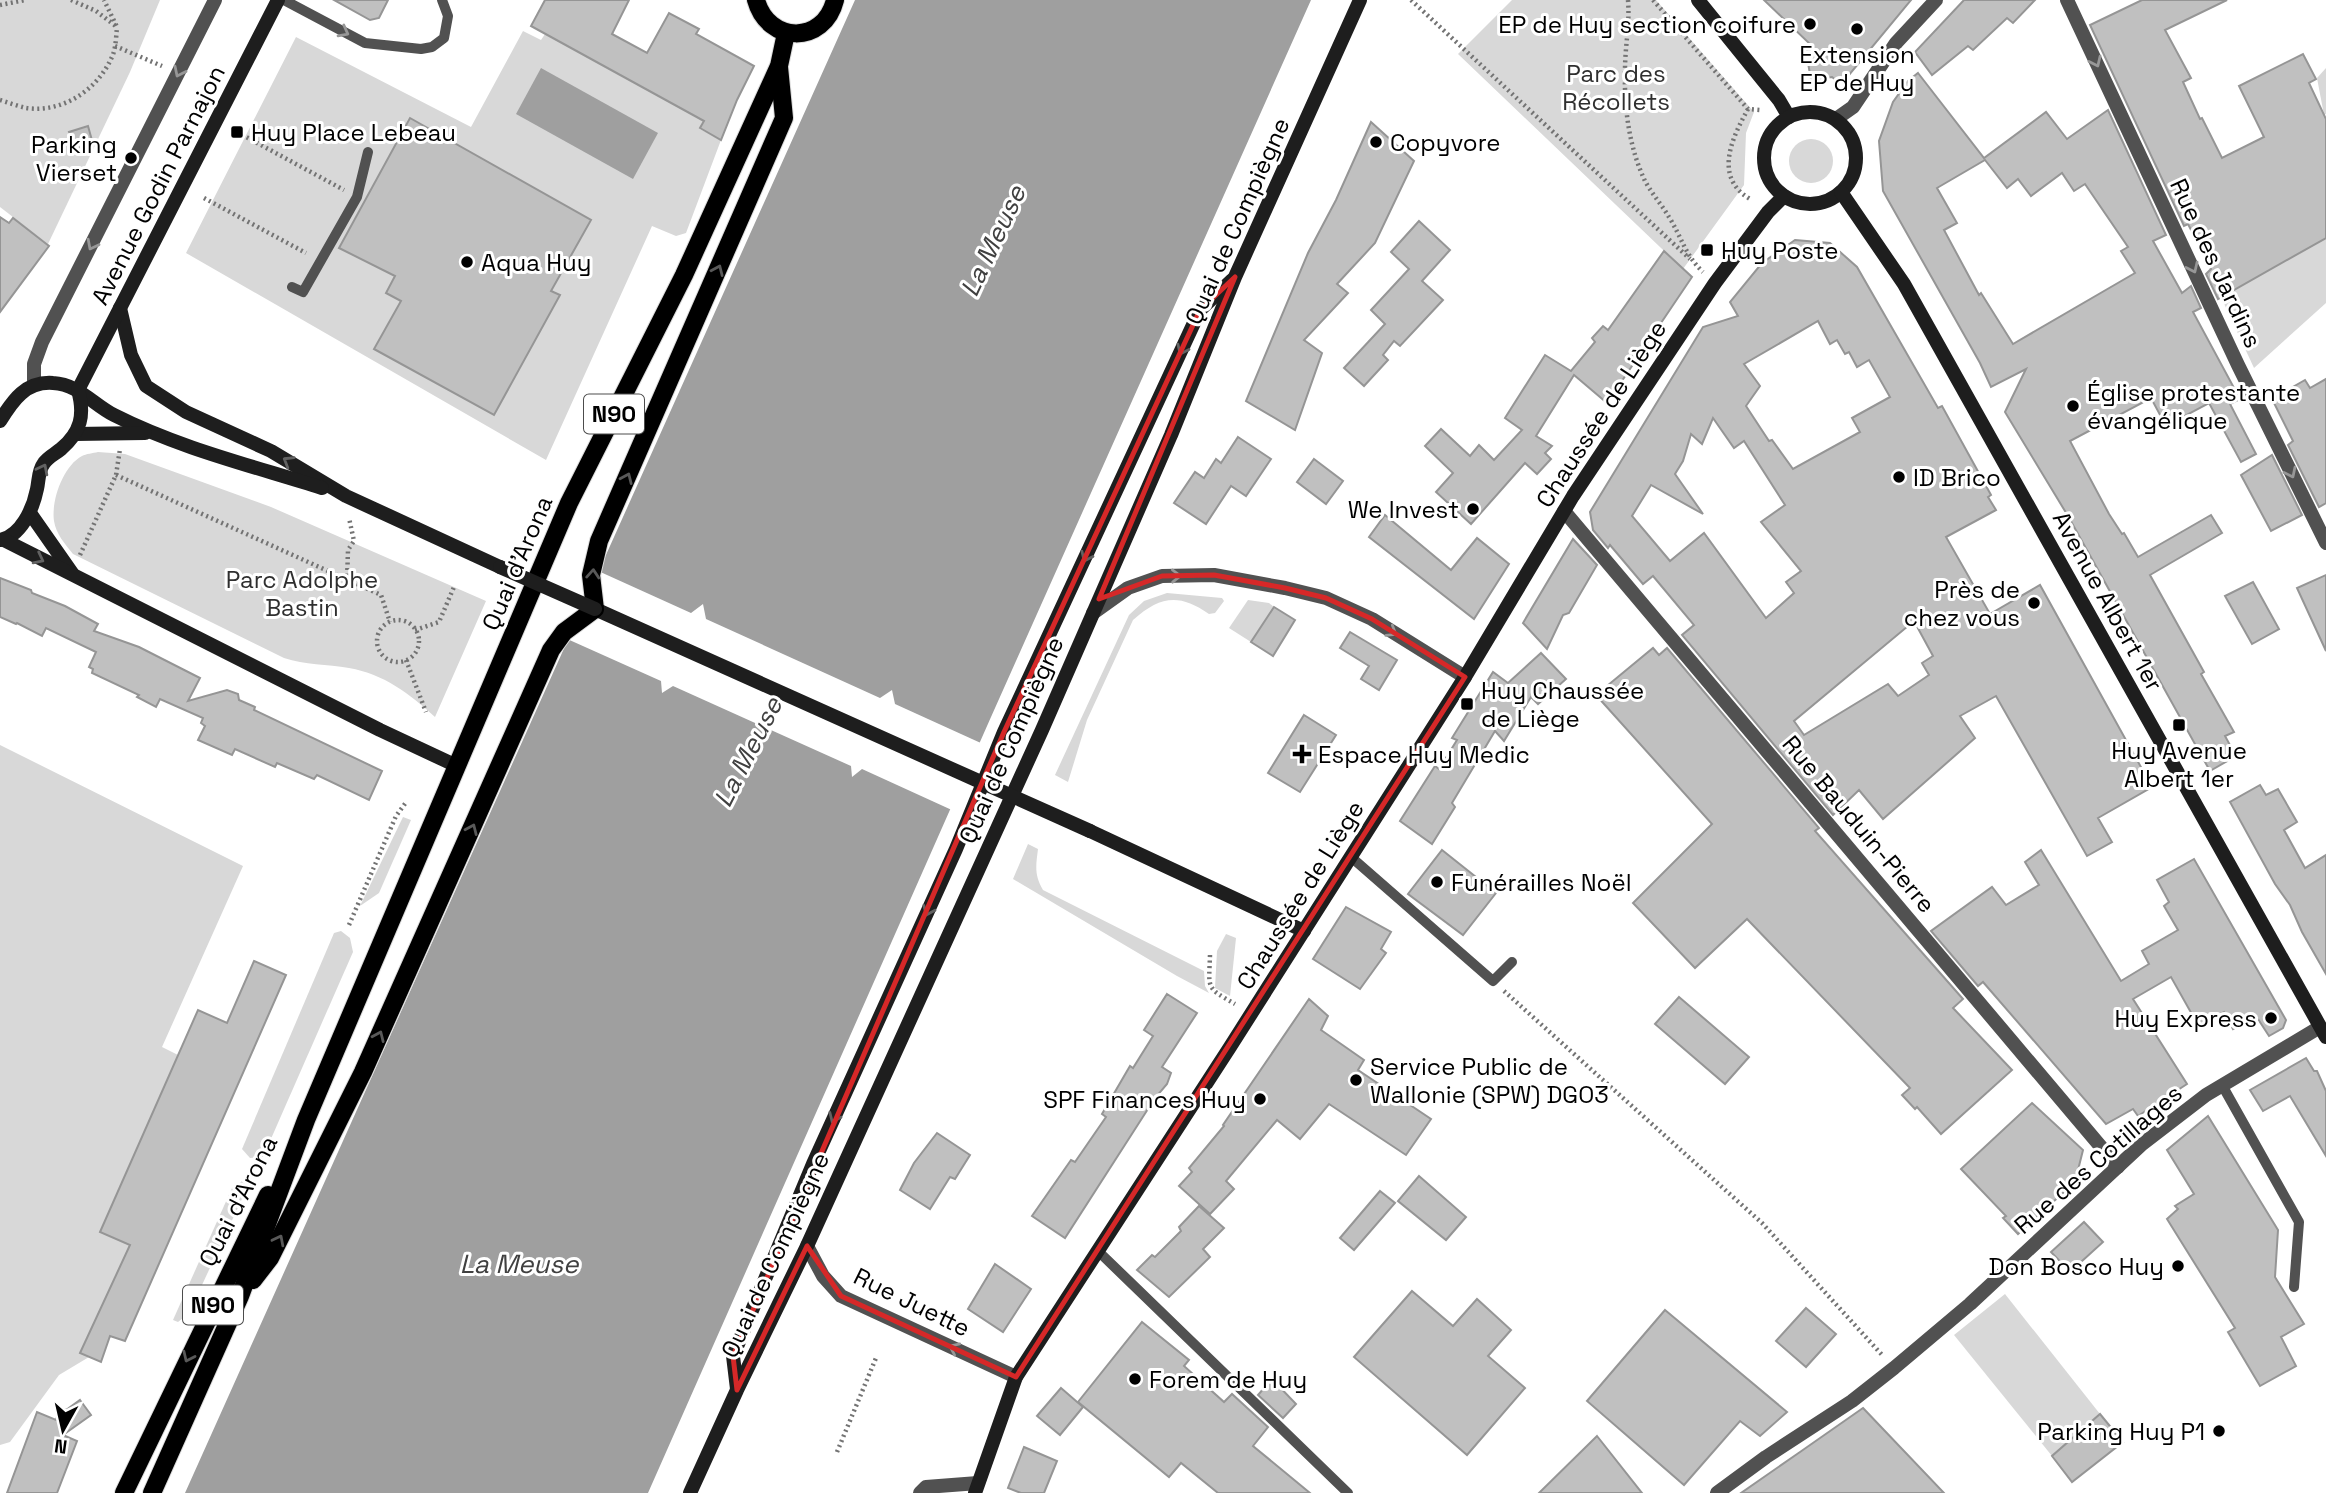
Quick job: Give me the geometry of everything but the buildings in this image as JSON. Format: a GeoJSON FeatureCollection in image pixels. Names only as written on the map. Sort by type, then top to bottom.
{"type":"FeatureCollection","features":[{"type":"Feature","properties":{"kind":"main road"},"geometry":{"type":"LineString","coordinates":[[756,0],[760,13],[771,26],[786,33],[799,34],[822,24],[830,14],[835,0]]}},
{"type":"Feature","properties":{"kind":"main road","name":"Quai d'Arona"},"geometry":{"type":"LineString","coordinates":[[152,1493],[240,1296],[306,1120],[569,503],[684,275],[779,66],[786,33]]}},
{"type":"Feature","properties":{"kind":"main road"},"geometry":{"type":"LineString","coordinates":[[240,1296],[270,1258],[363,1072],[551,650],[565,632],[595,609],[591,575],[599,541],[784,118],[779,66]]}},
{"type":"Feature","properties":{"kind":"main road","name":"Quai d'Arona"},"geometry":{"type":"LineString","coordinates":[[124,1493],[218,1294],[306,1120]]}},
{"type":"Feature","properties":{"kind":"street","name":"Avenue Godin Parnajon"},"geometry":{"type":"LineString","coordinates":[[34,385],[34,364],[42,342],[215,0]]}},
{"type":"Feature","properties":{"kind":"street","name":"Avenue Godin Parnajon"},"geometry":{"type":"LineString","coordinates":[[75,434],[81,419],[82,406],[78,390],[278,0]]}},
{"type":"Feature","properties":{"kind":"street","name":"Quai de Compiègne"},"geometry":{"type":"LineString","coordinates":[[690,1493],[807,1246],[1042,730],[1171,435],[1236,277],[1360,0]]}},
{"type":"Feature","properties":{"kind":"street"},"geometry":{"type":"LineString","coordinates":[[1698,0],[1779,100],[1789,117]]}},
{"type":"Feature","properties":{"kind":"street"},"geometry":{"type":"LineString","coordinates":[[1836,120],[1853,107],[1896,43],[1936,0]]}},
{"type":"Feature","properties":{"kind":"street","name":"Rue des Jardins"},"geometry":{"type":"LineString","coordinates":[[2067,0],[2232,353],[2326,543]]}},
{"type":"Feature","properties":{"kind":"street"},"geometry":{"type":"LineString","coordinates":[[1805,112],[1821,113],[1836,120],[1846,129],[1853,141],[1856,155],[1850,181],[1841,192],[1828,200],[1813,204],[1784,196],[1767,175],[1763,161],[1769,135],[1778,124],[1805,112]]}},
{"type":"Feature","properties":{"kind":"street","name":"Avenue Albert 1er"},"geometry":{"type":"LineString","coordinates":[[1841,192],[1904,284],[2323,1032]]}},
{"type":"Feature","properties":{"kind":"street","name":"Chaussée de Liège"},"geometry":{"type":"LineString","coordinates":[[976,1488],[1016,1377],[1099,1252],[1465,677],[1564,511],[1715,283],[1768,212],[1784,196]]}},
{"type":"Feature","properties":{"kind":"street"},"geometry":{"type":"LineString","coordinates":[[737,1390],[733,1356],[813,1164],[956,849],[1004,732],[1200,310],[1236,277]]}},
{"type":"Feature","properties":{"kind":"street"},"geometry":{"type":"LineString","coordinates":[[120,308],[131,355],[146,386],[186,412],[271,451],[346,496],[1090,831],[1304,931]]}},
{"type":"Feature","properties":{"kind":"street"},"geometry":{"type":"LineString","coordinates":[[0,421],[14,399],[34,385],[53,383],[78,390],[112,414],[154,434],[346,496]]}},
{"type":"Feature","properties":{"kind":"street"},"geometry":{"type":"LineString","coordinates":[[154,434],[75,434],[45,461],[38,475],[37,490],[30,513],[20,527],[2,540],[370,726],[457,766]]}},
{"type":"Feature","properties":{"kind":"street","name":"Rue Bauduin-Pierre"},"geometry":{"type":"LineString","coordinates":[[1564,511],[2118,1167]]}},
{"type":"Feature","properties":{"kind":"street"},"geometry":{"type":"LineString","coordinates":[[30,513],[75,576]]}},
{"type":"Feature","properties":{"kind":"street"},"geometry":{"type":"LineString","coordinates":[[1093,613],[1128,589],[1162,576],[1214,575],[1326,598],[1372,620],[1465,677]]}},
{"type":"Feature","properties":{"kind":"street","name":"Rue des Cotillages"},"geometry":{"type":"LineString","coordinates":[[1717,1493],[1766,1457],[1852,1401],[1894,1368],[1970,1304],[2141,1144],[2222,1085],[2323,1032]]}},
{"type":"Feature","properties":{"kind":"street","name":"Rue Juette"},"geometry":{"type":"LineString","coordinates":[[807,1246],[823,1276],[841,1296],[1016,1377]]}},
{"type":"Feature","properties":{"kind":"street"},"geometry":{"type":"LineString","coordinates":[[920,1493],[926,1487],[976,1488]]}},
{"type":"Feature","properties":{"kind":"lane"},"geometry":{"type":"LineString","coordinates":[[284,0],[365,43],[386,43],[421,49],[432,47],[444,38],[448,16],[442,0]]}},
{"type":"Feature","properties":{"kind":"lane"},"geometry":{"type":"LineString","coordinates":[[292,287],[303,292],[358,197],[368,152]]}},
{"type":"Feature","properties":{"kind":"lane"},"geometry":{"type":"LineString","coordinates":[[1351,857],[1493,982],[1512,962]]}},
{"type":"Feature","properties":{"kind":"lane"},"geometry":{"type":"LineString","coordinates":[[2222,1085],[2299,1222],[2294,1287]]}},
{"type":"Feature","properties":{"kind":"lane"},"geometry":{"type":"LineString","coordinates":[[1099,1252],[1348,1493]]}},
{"type":"Feature","properties":{"kind":"path"},"geometry":{"type":"LineString","coordinates":[[0,5],[25,0]]}},
{"type":"Feature","properties":{"kind":"path"},"geometry":{"type":"LineString","coordinates":[[71,0],[96,11],[117,27]]}},
{"type":"Feature","properties":{"kind":"path"},"geometry":{"type":"LineString","coordinates":[[0,100],[26,108],[47,108],[69,103],[94,83],[111,59],[115,46],[117,27],[104,0]]}},
{"type":"Feature","properties":{"kind":"path"},"geometry":{"type":"LineString","coordinates":[[1411,0],[1715,283]]}},
{"type":"Feature","properties":{"kind":"path"},"geometry":{"type":"LineString","coordinates":[[1628,0],[1630,23],[1625,69],[1626,110],[1633,149],[1646,183],[1670,217],[1690,259]]}},
{"type":"Feature","properties":{"kind":"path"},"geometry":{"type":"LineString","coordinates":[[1653,0],[1748,109],[1760,110]]}},
{"type":"Feature","properties":{"kind":"path"},"geometry":{"type":"LineString","coordinates":[[115,46],[178,73]]}},
{"type":"Feature","properties":{"kind":"path"},"geometry":{"type":"LineString","coordinates":[[1748,109],[1732,141],[1729,168],[1734,187],[1750,199]]}},
{"type":"Feature","properties":{"kind":"path"},"geometry":{"type":"LineString","coordinates":[[237,132],[358,197]]}},
{"type":"Feature","properties":{"kind":"path"},"geometry":{"type":"LineString","coordinates":[[204,198],[310,255]]}},
{"type":"Feature","properties":{"kind":"path"},"geometry":{"type":"LineString","coordinates":[[75,576],[80,554],[116,475],[122,441]]}},
{"type":"Feature","properties":{"kind":"path"},"geometry":{"type":"LineString","coordinates":[[116,475],[381,595],[390,622]]}},
{"type":"Feature","properties":{"kind":"path"},"geometry":{"type":"LineString","coordinates":[[347,581],[348,550],[354,541]]}},
{"type":"Feature","properties":{"kind":"path"},"geometry":{"type":"LineString","coordinates":[[415,630],[439,622],[454,587]]}},
{"type":"Feature","properties":{"kind":"path"},"geometry":{"type":"LineString","coordinates":[[404,621],[415,630],[418,636],[416,650],[406,660],[393,661],[382,655],[377,643],[380,630],[390,622],[404,621]]}},
{"type":"Feature","properties":{"kind":"path"},"geometry":{"type":"LineString","coordinates":[[406,660],[426,712]]}},
{"type":"Feature","properties":{"kind":"path"},"geometry":{"type":"LineString","coordinates":[[349,925],[396,816],[407,801]]}},
{"type":"Feature","properties":{"kind":"path"},"geometry":{"type":"LineString","coordinates":[[1210,955],[1211,991],[1235,1004]]}},
{"type":"Feature","properties":{"kind":"path"},"geometry":{"type":"LineString","coordinates":[[1493,982],[1762,1223],[1894,1368]]}},
{"type":"Feature","properties":{"kind":"path"},"geometry":{"type":"LineString","coordinates":[[837,1452],[876,1357]]}},
{"type":"Feature","properties":{"kind":"highlighted area"},"geometry":{"type":"Polygon","coordinates":[[[1235,277],[1099,599],[1162,576],[1214,575],[1285,588],[1326,598],[1372,619],[1465,677],[1016,1377],[841,1296],[807,1246],[737,1390],[733,1356],[1004,732],[1200,310],[1235,277]]]}},
{"type":"Feature","properties":{"kind":"green space"},"geometry":{"type":"Polygon","coordinates":[[[0,0],[160,0],[130,72],[48,244],[0,207],[0,0]]]}},
{"type":"Feature","properties":{"kind":"green space","name":"Parc des Récollets"},"geometry":{"type":"Polygon","coordinates":[[[1512,0],[1656,0],[1754,112],[1746,133],[1744,185],[1683,269],[1458,54],[1512,0]]]}},
{"type":"Feature","properties":{"kind":"green space"},"geometry":{"type":"Polygon","coordinates":[[[523,31],[541,40],[545,34],[704,121],[700,129],[721,140],[686,233],[676,236],[652,226],[546,460],[186,253],[296,37],[471,127],[523,31]]]}},
{"type":"Feature","properties":{"kind":"green space"},"geometry":{"type":"Polygon","coordinates":[[[2326,68],[2326,114],[2324,115],[2317,78],[2326,68]]]}},
{"type":"Feature","properties":{"kind":"green space"},"geometry":{"type":"Polygon","coordinates":[[[1811,139],[1826,146],[1833,161],[1826,176],[1811,183],[1796,176],[1789,161],[1796,146],[1811,139]]]}},
{"type":"Feature","properties":{"kind":"green space"},"geometry":{"type":"Polygon","coordinates":[[[2326,238],[2326,303],[2254,368],[2221,297],[2326,238]]]}},
{"type":"Feature","properties":{"kind":"green space","name":"Parc Adolphe Bastin"},"geometry":{"type":"Polygon","coordinates":[[[98,452],[125,454],[271,507],[486,601],[435,717],[406,693],[374,675],[349,668],[284,658],[73,554],[55,526],[54,504],[69,468],[84,455],[98,452]]]}},
{"type":"Feature","properties":{"kind":"green space"},"geometry":{"type":"Polygon","coordinates":[[[1167,593],[1222,598],[1224,601],[1215,613],[1209,614],[1188,603],[1170,600],[1152,606],[1133,620],[1087,720],[1068,782],[1055,775],[1129,615],[1144,601],[1167,593]]]}},
{"type":"Feature","properties":{"kind":"green space"},"geometry":{"type":"Polygon","coordinates":[[[1248,600],[1269,603],[1274,607],[1251,642],[1229,628],[1248,600]]]}},
{"type":"Feature","properties":{"kind":"green space"},"geometry":{"type":"Polygon","coordinates":[[[0,745],[243,866],[162,1047],[178,1055],[100,1231],[130,1245],[80,1353],[89,1357],[59,1375],[10,1442],[0,1445],[0,745]]]}},
{"type":"Feature","properties":{"kind":"green space"},"geometry":{"type":"Polygon","coordinates":[[[403,817],[411,820],[379,893],[360,906],[403,817]]]}},
{"type":"Feature","properties":{"kind":"green space"},"geometry":{"type":"Polygon","coordinates":[[[1028,844],[1038,849],[1037,875],[1043,890],[1204,971],[1205,986],[1209,993],[1013,879],[1028,844]]]}},
{"type":"Feature","properties":{"kind":"green space"},"geometry":{"type":"Polygon","coordinates":[[[341,931],[350,938],[353,952],[263,1157],[250,1158],[242,1149],[334,933],[341,931]]]}},
{"type":"Feature","properties":{"kind":"green space"},"geometry":{"type":"Polygon","coordinates":[[[1226,934],[1236,938],[1230,996],[1215,988],[1217,951],[1226,934]]]}},
{"type":"Feature","properties":{"kind":"green space"},"geometry":{"type":"Polygon","coordinates":[[[254,1173],[189,1313],[178,1322],[173,1320],[232,1188],[254,1173]]]}},
{"type":"Feature","properties":{"kind":"green space"},"geometry":{"type":"Polygon","coordinates":[[[2005,1294],[2100,1414],[2052,1456],[1954,1335],[2005,1294]]]}},
{"type":"Feature","properties":{"kind":"water","name":"La Meuse"},"geometry":{"type":"Polygon","coordinates":[[[855,0],[1311,0],[648,1493],[185,1493],[855,0]]]}},
{"type":"Feature","properties":{"kind":"water"},"geometry":{"type":"Polygon","coordinates":[[[541,68],[658,133],[633,179],[516,114],[541,68]]]}},
{"type":"Feature","properties":{"kind":"pier"},"geometry":{"type":"Polygon","coordinates":[[[596,570],[691,613],[703,604],[706,619],[880,698],[892,690],[895,704],[983,744],[954,811],[862,769],[852,777],[851,766],[673,686],[662,693],[661,681],[565,638],[596,570]]]}},
{"type":"Feature","properties":{"kind":"place","name":"EP de Huy section coifure"},"geometry":{"type":"Point","coordinates":[1810,24]}},
{"type":"Feature","properties":{"kind":"place","name":"Extension EP de Huy"},"geometry":{"type":"Point","coordinates":[1857,29]}},
{"type":"Feature","properties":{"kind":"place","name":"Huy Place Lebeau"},"geometry":{"type":"Point","coordinates":[237,132]}},
{"type":"Feature","properties":{"kind":"place","name":"Copyvore"},"geometry":{"type":"Point","coordinates":[1376,142]}},
{"type":"Feature","properties":{"kind":"place","name":"Parking Vierset"},"geometry":{"type":"Point","coordinates":[131,158]}},
{"type":"Feature","properties":{"kind":"place","name":"Huy Poste"},"geometry":{"type":"Point","coordinates":[1707,250]}},
{"type":"Feature","properties":{"kind":"place","name":"Aqua Huy"},"geometry":{"type":"Point","coordinates":[467,262]}},
{"type":"Feature","properties":{"kind":"place","name":"Église protestante évangélique"},"geometry":{"type":"Point","coordinates":[2073,406]}},
{"type":"Feature","properties":{"kind":"place","name":"ID Brico"},"geometry":{"type":"Point","coordinates":[1899,477]}},
{"type":"Feature","properties":{"kind":"place","name":"We Invest"},"geometry":{"type":"Point","coordinates":[1473,509]}},
{"type":"Feature","properties":{"kind":"place","name":"Près de chez vous"},"geometry":{"type":"Point","coordinates":[2034,603]}},
{"type":"Feature","properties":{"kind":"place","name":"Huy Chaussée de Liège"},"geometry":{"type":"Point","coordinates":[1467,704]}},
{"type":"Feature","properties":{"kind":"place","name":"Huy Avenue Albert 1er"},"geometry":{"type":"Point","coordinates":[2179,725]}},
{"type":"Feature","properties":{"kind":"place","name":"Espace Huy Medic"},"geometry":{"type":"Point","coordinates":[1302,754]}},
{"type":"Feature","properties":{"kind":"place","name":"Funérailles Noël"},"geometry":{"type":"Point","coordinates":[1437,882]}},
{"type":"Feature","properties":{"kind":"place","name":"Huy Express"},"geometry":{"type":"Point","coordinates":[2271,1018]}},
{"type":"Feature","properties":{"kind":"place","name":"Service Public de Wallonie (SPW) DGO3"},"geometry":{"type":"Point","coordinates":[1356,1080]}},
{"type":"Feature","properties":{"kind":"place","name":"SPF Finances Huy"},"geometry":{"type":"Point","coordinates":[1260,1099]}},
{"type":"Feature","properties":{"kind":"place","name":"Don Bosco Huy"},"geometry":{"type":"Point","coordinates":[2178,1266]}},
{"type":"Feature","properties":{"kind":"place","name":"Forem de Huy"},"geometry":{"type":"Point","coordinates":[1135,1379]}},
{"type":"Feature","properties":{"kind":"place","name":"Parking Huy P1"},"geometry":{"type":"Point","coordinates":[2219,1431]}}]}
